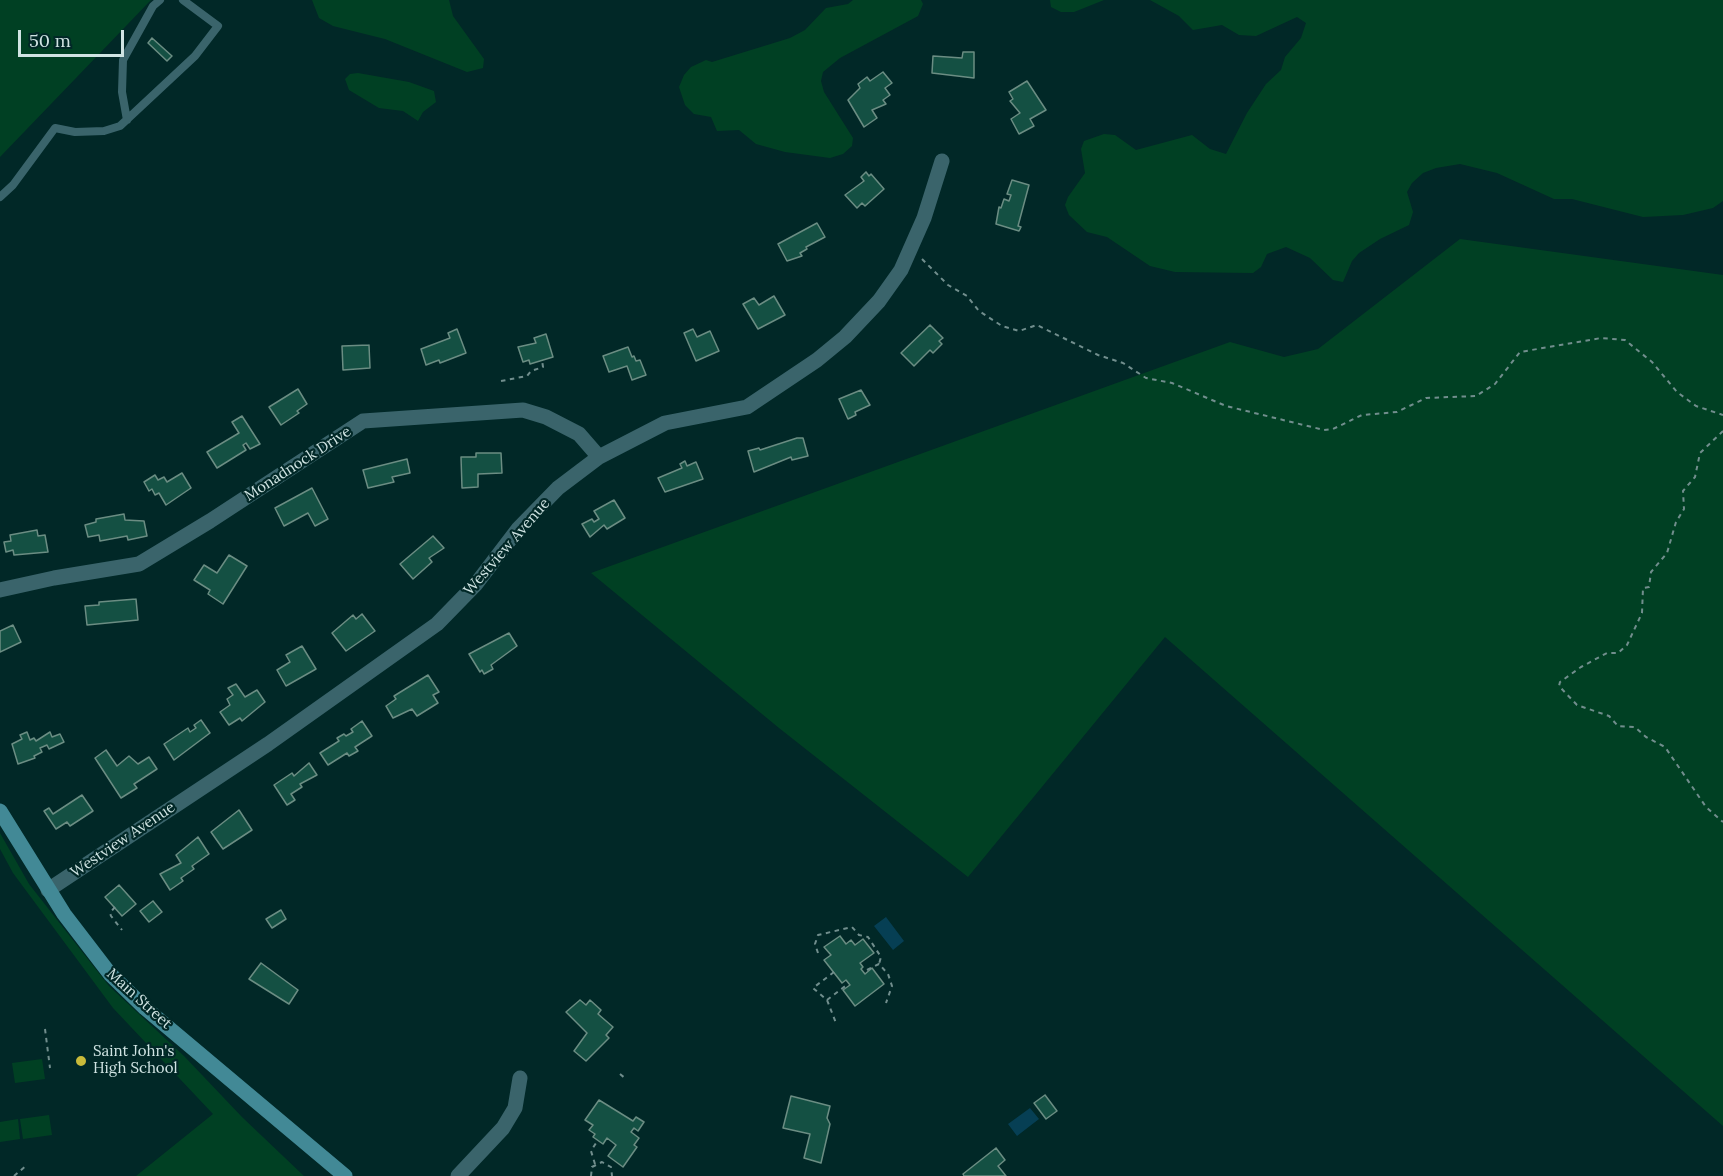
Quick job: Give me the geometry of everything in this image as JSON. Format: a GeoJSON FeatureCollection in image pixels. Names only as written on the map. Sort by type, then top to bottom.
{"type":"FeatureCollection","features":[{"type":"Feature","properties":{"kind":"main road","name":"Main Street"},"geometry":{"type":"LineString","coordinates":[[0,811],[48,890],[97,959],[138,1002],[345,1176]]}},
{"type":"Feature","properties":{"kind":"street","name":"Westview Avenue"},"geometry":{"type":"LineString","coordinates":[[48,890],[277,738],[437,624],[476,584],[525,522],[558,488],[599,457],[665,423],[747,407],[848,334],[879,301],[912,249],[942,161]]}},
{"type":"Feature","properties":{"kind":"street","name":"Monadnock Drive"},"geometry":{"type":"LineString","coordinates":[[0,590],[54,578],[139,564],[210,521],[363,421],[523,410],[546,417],[579,434],[599,457]]}},
{"type":"Feature","properties":{"kind":"street"},"geometry":{"type":"LineString","coordinates":[[458,1176],[503,1128],[514,1108],[520,1078]]}},
{"type":"Feature","properties":{"kind":"lane"},"geometry":{"type":"LineString","coordinates":[[127,120],[122,92],[123,60],[153,6],[160,0]]}},
{"type":"Feature","properties":{"kind":"lane"},"geometry":{"type":"LineString","coordinates":[[0,197],[13,185],[55,128],[75,132],[104,131],[120,126],[195,56],[218,26],[183,0]]}},
{"type":"Feature","properties":{"kind":"path"},"geometry":{"type":"LineString","coordinates":[[912,249],[948,285],[967,296],[986,317],[1002,326],[1019,331],[1037,325],[1098,355],[1123,363],[1146,378],[1172,382],[1226,406],[1324,430],[1333,429],[1362,415],[1397,412],[1426,398],[1476,396],[1496,384],[1520,352],[1601,338],[1625,340],[1652,362],[1677,392],[1696,406],[1723,415]]}},
{"type":"Feature","properties":{"kind":"path"},"geometry":{"type":"LineString","coordinates":[[501,381],[527,376],[531,371],[543,367],[542,360]]}},
{"type":"Feature","properties":{"kind":"path"},"geometry":{"type":"LineString","coordinates":[[1723,430],[1700,453],[1695,477],[1683,491],[1684,509],[1676,522],[1667,553],[1651,572],[1649,587],[1643,588],[1642,610],[1628,645],[1618,653],[1607,653],[1581,667],[1560,682],[1559,686],[1577,705],[1609,716],[1618,726],[1635,727],[1646,737],[1665,747],[1706,807],[1723,822]]}},
{"type":"Feature","properties":{"kind":"path"},"geometry":{"type":"LineString","coordinates":[[115,907],[110,912],[111,916],[122,930]]}},
{"type":"Feature","properties":{"kind":"path"},"geometry":{"type":"LineString","coordinates":[[818,953],[815,944],[818,935],[852,927],[873,944],[881,957],[879,964],[867,970]]}},
{"type":"Feature","properties":{"kind":"path"},"geometry":{"type":"LineString","coordinates":[[879,964],[891,980],[891,993],[886,1003]]}},
{"type":"Feature","properties":{"kind":"path"},"geometry":{"type":"LineString","coordinates":[[834,972],[813,988],[827,1000],[836,1023]]}},
{"type":"Feature","properties":{"kind":"path"},"geometry":{"type":"LineString","coordinates":[[827,1000],[848,984]]}},
{"type":"Feature","properties":{"kind":"path"},"geometry":{"type":"LineString","coordinates":[[45,1029],[50,1068]]}},
{"type":"Feature","properties":{"kind":"path"},"geometry":{"type":"LineString","coordinates":[[620,1074],[626,1079]]}},
{"type":"Feature","properties":{"kind":"path"},"geometry":{"type":"LineString","coordinates":[[591,1176],[595,1164],[591,1151],[596,1143]]}},
{"type":"Feature","properties":{"kind":"path"},"geometry":{"type":"LineString","coordinates":[[595,1164],[602,1162],[608,1164],[612,1176]]}},
{"type":"Feature","properties":{"kind":"path"},"geometry":{"type":"LineString","coordinates":[[14,1176],[27,1166]]}},
{"type":"Feature","properties":{"kind":"green space"},"geometry":{"type":"Polygon","coordinates":[[[0,0],[151,0],[0,157],[0,0]]]}},
{"type":"Feature","properties":{"kind":"green space"},"geometry":{"type":"Polygon","coordinates":[[[312,0],[449,0],[453,16],[484,59],[483,68],[467,72],[385,39],[333,26],[319,18],[312,0]]]}},
{"type":"Feature","properties":{"kind":"green space"},"geometry":{"type":"Polygon","coordinates":[[[853,0],[921,0],[923,4],[918,16],[840,58],[823,72],[821,81],[824,92],[853,138],[852,146],[843,154],[830,158],[785,152],[756,144],[739,130],[717,131],[711,117],[694,114],[685,105],[679,87],[684,75],[691,67],[706,60],[712,62],[790,38],[805,30],[826,8],[848,4],[853,0]]]}},
{"type":"Feature","properties":{"kind":"green space"},"geometry":{"type":"Polygon","coordinates":[[[1050,0],[1104,0],[1074,12],[1061,12],[1051,7],[1050,0]]]}},
{"type":"Feature","properties":{"kind":"green space"},"geometry":{"type":"Polygon","coordinates":[[[1150,0],[1723,0],[1723,201],[1713,208],[1683,215],[1643,217],[1572,199],[1554,199],[1497,173],[1460,164],[1423,173],[1412,183],[1407,192],[1413,212],[1409,225],[1380,239],[1359,253],[1352,261],[1343,282],[1333,280],[1310,258],[1286,247],[1267,254],[1261,267],[1253,273],[1175,272],[1150,266],[1107,237],[1087,232],[1069,215],[1065,205],[1068,197],[1085,173],[1081,149],[1084,141],[1104,134],[1115,135],[1136,150],[1192,135],[1210,149],[1226,154],[1247,113],[1266,84],[1281,70],[1285,57],[1301,38],[1306,23],[1297,17],[1256,36],[1239,35],[1222,25],[1193,30],[1179,16],[1150,0]]]}},
{"type":"Feature","properties":{"kind":"green space"},"geometry":{"type":"Polygon","coordinates":[[[358,73],[409,82],[434,91],[436,102],[423,112],[418,121],[403,111],[379,108],[349,90],[345,79],[350,74],[358,73]]]}},
{"type":"Feature","properties":{"kind":"green space"},"geometry":{"type":"Polygon","coordinates":[[[1460,239],[1723,275],[1723,1126],[1165,637],[968,877],[779,728],[591,573],[1230,342],[1284,357],[1318,349],[1460,239]]]}},
{"type":"Feature","properties":{"kind":"green space"},"geometry":{"type":"Polygon","coordinates":[[[0,833],[29,884],[109,986],[184,1056],[242,1117],[304,1176],[136,1176],[213,1114],[113,1008],[13,873],[0,849],[0,833]]]}},
{"type":"Feature","properties":{"kind":"green space"},"geometry":{"type":"Polygon","coordinates":[[[42,1059],[45,1079],[15,1083],[12,1063],[42,1059]]]}},
{"type":"Feature","properties":{"kind":"green space"},"geometry":{"type":"Polygon","coordinates":[[[49,1115],[52,1135],[23,1139],[20,1119],[49,1115]]]}},
{"type":"Feature","properties":{"kind":"green space"},"geometry":{"type":"Polygon","coordinates":[[[18,1119],[20,1139],[0,1142],[0,1122],[18,1119]]]}},
{"type":"Feature","properties":{"kind":"water"},"geometry":{"type":"Polygon","coordinates":[[[886,917],[904,941],[893,950],[874,926],[886,917]]]}},
{"type":"Feature","properties":{"kind":"water"},"geometry":{"type":"Polygon","coordinates":[[[1030,1108],[1039,1119],[1017,1136],[1008,1124],[1030,1108]]]}},
{"type":"Feature","properties":{"kind":"building"},"geometry":{"type":"Polygon","coordinates":[[[152,38],[172,56],[167,61],[148,43],[152,38]]]}},
{"type":"Feature","properties":{"kind":"building"},"geometry":{"type":"Polygon","coordinates":[[[963,52],[974,52],[974,78],[932,73],[933,56],[962,58],[963,52]]]}},
{"type":"Feature","properties":{"kind":"building"},"geometry":{"type":"Polygon","coordinates":[[[883,72],[892,83],[885,88],[890,95],[883,100],[886,104],[872,110],[877,118],[864,127],[848,100],[860,88],[858,84],[867,77],[870,81],[883,72]]]}},
{"type":"Feature","properties":{"kind":"building"},"geometry":{"type":"Polygon","coordinates":[[[1027,81],[1046,110],[1030,119],[1034,126],[1019,134],[1011,119],[1020,113],[1010,101],[1013,99],[1009,92],[1027,81]]]}},
{"type":"Feature","properties":{"kind":"building"},"geometry":{"type":"Polygon","coordinates":[[[866,172],[869,176],[871,174],[884,189],[865,206],[862,203],[857,208],[845,195],[864,181],[861,177],[866,172]]]}},
{"type":"Feature","properties":{"kind":"building"},"geometry":{"type":"Polygon","coordinates":[[[1012,180],[1029,185],[1018,226],[1021,227],[1019,231],[996,224],[999,207],[1001,208],[1004,199],[1009,201],[1011,195],[1007,194],[1012,180]]]}},
{"type":"Feature","properties":{"kind":"building"},"geometry":{"type":"Polygon","coordinates":[[[817,223],[825,237],[806,247],[807,249],[800,253],[802,256],[787,261],[778,244],[817,223]]]}},
{"type":"Feature","properties":{"kind":"building"},"geometry":{"type":"Polygon","coordinates":[[[774,296],[785,315],[758,329],[743,304],[754,298],[759,305],[774,296]]]}},
{"type":"Feature","properties":{"kind":"building"},"geometry":{"type":"Polygon","coordinates":[[[930,325],[943,338],[939,341],[942,344],[933,353],[930,350],[914,366],[901,353],[930,325]]]}},
{"type":"Feature","properties":{"kind":"building"},"geometry":{"type":"Polygon","coordinates":[[[457,329],[466,353],[440,363],[439,360],[426,365],[421,349],[450,338],[448,333],[457,329]]]}},
{"type":"Feature","properties":{"kind":"building"},"geometry":{"type":"Polygon","coordinates":[[[693,329],[697,337],[710,331],[719,351],[696,361],[684,333],[693,329]]]}},
{"type":"Feature","properties":{"kind":"building"},"geometry":{"type":"Polygon","coordinates":[[[546,334],[553,357],[530,364],[529,360],[523,362],[518,347],[536,343],[534,338],[546,334]]]}},
{"type":"Feature","properties":{"kind":"building"},"geometry":{"type":"Polygon","coordinates":[[[369,345],[370,368],[343,370],[342,346],[369,345]]]}},
{"type":"Feature","properties":{"kind":"building"},"geometry":{"type":"Polygon","coordinates":[[[628,347],[632,357],[634,356],[636,361],[640,360],[646,375],[632,380],[627,366],[609,372],[603,356],[628,347]]]}},
{"type":"Feature","properties":{"kind":"building"},"geometry":{"type":"Polygon","coordinates":[[[298,389],[307,404],[297,411],[299,413],[281,425],[269,407],[298,389]]]}},
{"type":"Feature","properties":{"kind":"building"},"geometry":{"type":"Polygon","coordinates":[[[861,390],[870,405],[855,412],[856,415],[848,419],[839,399],[861,390]]]}},
{"type":"Feature","properties":{"kind":"building"},"geometry":{"type":"Polygon","coordinates":[[[242,416],[260,444],[250,449],[246,443],[243,445],[246,450],[217,468],[207,452],[239,433],[232,422],[242,416]]]}},
{"type":"Feature","properties":{"kind":"building"},"geometry":{"type":"Polygon","coordinates":[[[803,438],[808,456],[792,460],[791,457],[754,472],[748,451],[759,448],[760,450],[803,438]]]}},
{"type":"Feature","properties":{"kind":"building"},"geometry":{"type":"Polygon","coordinates":[[[476,453],[501,453],[502,473],[478,474],[478,487],[462,488],[461,457],[476,457],[476,453]]]}},
{"type":"Feature","properties":{"kind":"building"},"geometry":{"type":"Polygon","coordinates":[[[407,459],[410,473],[392,477],[394,482],[368,488],[363,470],[407,459]]]}},
{"type":"Feature","properties":{"kind":"building"},"geometry":{"type":"Polygon","coordinates":[[[685,461],[687,466],[696,462],[703,479],[665,492],[658,478],[682,468],[680,464],[685,461]]]}},
{"type":"Feature","properties":{"kind":"building"},"geometry":{"type":"Polygon","coordinates":[[[182,473],[191,488],[166,505],[159,493],[155,495],[152,489],[149,491],[144,482],[155,475],[158,480],[164,477],[167,482],[182,473]]]}},
{"type":"Feature","properties":{"kind":"building"},"geometry":{"type":"Polygon","coordinates":[[[312,488],[328,519],[315,526],[308,513],[284,526],[275,508],[312,488]]]}},
{"type":"Feature","properties":{"kind":"building"},"geometry":{"type":"Polygon","coordinates":[[[614,500],[625,518],[607,529],[604,525],[590,537],[582,524],[592,519],[594,522],[599,519],[594,511],[614,500]]]}},
{"type":"Feature","properties":{"kind":"building"},"geometry":{"type":"Polygon","coordinates":[[[124,514],[125,520],[144,521],[147,536],[128,540],[127,536],[100,541],[99,535],[88,537],[85,525],[96,522],[96,519],[124,514]]]}},
{"type":"Feature","properties":{"kind":"building"},"geometry":{"type":"Polygon","coordinates":[[[37,530],[38,536],[45,535],[48,552],[14,555],[13,550],[6,552],[4,542],[11,541],[10,535],[37,530]]]}},
{"type":"Feature","properties":{"kind":"building"},"geometry":{"type":"Polygon","coordinates":[[[433,536],[444,548],[429,558],[432,562],[413,579],[400,564],[433,536]]]}},
{"type":"Feature","properties":{"kind":"building"},"geometry":{"type":"Polygon","coordinates":[[[229,555],[247,566],[223,604],[208,594],[210,590],[194,580],[204,565],[217,573],[229,555]]]}},
{"type":"Feature","properties":{"kind":"building"},"geometry":{"type":"Polygon","coordinates":[[[136,599],[138,620],[87,625],[85,606],[99,605],[99,602],[136,599]]]}},
{"type":"Feature","properties":{"kind":"building"},"geometry":{"type":"Polygon","coordinates":[[[362,614],[375,631],[346,651],[332,633],[353,615],[356,619],[362,614]]]}},
{"type":"Feature","properties":{"kind":"building"},"geometry":{"type":"Polygon","coordinates":[[[13,625],[21,642],[0,652],[0,631],[13,625]]]}},
{"type":"Feature","properties":{"kind":"building"},"geometry":{"type":"Polygon","coordinates":[[[509,633],[517,646],[491,665],[493,669],[484,674],[482,670],[480,672],[469,654],[509,633]]]}},
{"type":"Feature","properties":{"kind":"building"},"geometry":{"type":"Polygon","coordinates":[[[302,646],[316,669],[286,686],[277,670],[290,662],[286,655],[302,646]]]}},
{"type":"Feature","properties":{"kind":"building"},"geometry":{"type":"Polygon","coordinates":[[[428,675],[439,692],[433,695],[438,703],[417,716],[412,709],[393,718],[386,706],[396,699],[394,696],[428,675]]]}},
{"type":"Feature","properties":{"kind":"building"},"geometry":{"type":"Polygon","coordinates":[[[236,684],[245,697],[257,690],[265,702],[242,721],[240,718],[229,725],[220,712],[230,705],[227,699],[233,695],[228,688],[236,684]]]}},
{"type":"Feature","properties":{"kind":"building"},"geometry":{"type":"Polygon","coordinates":[[[201,720],[210,733],[174,760],[164,744],[188,728],[190,732],[201,720]]]}},
{"type":"Feature","properties":{"kind":"building"},"geometry":{"type":"Polygon","coordinates":[[[362,721],[372,736],[355,747],[358,751],[349,756],[347,753],[328,765],[320,753],[339,741],[337,738],[353,732],[351,729],[362,721]]]}},
{"type":"Feature","properties":{"kind":"building"},"geometry":{"type":"Polygon","coordinates":[[[27,732],[30,740],[34,738],[36,741],[50,732],[52,737],[60,734],[64,742],[49,749],[47,745],[40,748],[42,752],[34,756],[35,758],[18,764],[12,744],[22,739],[20,735],[27,732]]]}},
{"type":"Feature","properties":{"kind":"building"},"geometry":{"type":"Polygon","coordinates":[[[106,750],[117,766],[129,756],[138,764],[149,757],[157,769],[134,784],[137,788],[121,798],[95,758],[106,750]]]}},
{"type":"Feature","properties":{"kind":"building"},"geometry":{"type":"Polygon","coordinates":[[[309,763],[317,775],[300,784],[302,787],[291,794],[295,800],[287,805],[274,785],[292,773],[294,776],[309,763]]]}},
{"type":"Feature","properties":{"kind":"building"},"geometry":{"type":"Polygon","coordinates":[[[82,795],[93,811],[70,826],[67,822],[56,829],[44,811],[49,808],[53,814],[82,795]]]}},
{"type":"Feature","properties":{"kind":"building"},"geometry":{"type":"Polygon","coordinates":[[[239,810],[252,830],[223,849],[211,832],[239,810]]]}},
{"type":"Feature","properties":{"kind":"building"},"geometry":{"type":"Polygon","coordinates":[[[198,837],[209,854],[192,866],[194,869],[181,878],[183,881],[170,890],[160,874],[181,863],[176,855],[198,837]]]}},
{"type":"Feature","properties":{"kind":"building"},"geometry":{"type":"Polygon","coordinates":[[[119,885],[136,904],[122,916],[105,897],[119,885]]]}},
{"type":"Feature","properties":{"kind":"building"},"geometry":{"type":"Polygon","coordinates":[[[153,901],[162,912],[149,922],[140,911],[153,901]]]}},
{"type":"Feature","properties":{"kind":"building"},"geometry":{"type":"Polygon","coordinates":[[[281,910],[286,919],[272,928],[266,919],[281,910]]]}},
{"type":"Feature","properties":{"kind":"building"},"geometry":{"type":"Polygon","coordinates":[[[840,936],[846,944],[851,940],[855,945],[863,939],[874,953],[860,963],[863,967],[861,969],[865,974],[872,968],[884,984],[855,1006],[843,990],[850,985],[846,980],[842,983],[824,960],[831,955],[824,947],[840,936]]]}},
{"type":"Feature","properties":{"kind":"building"},"geometry":{"type":"Polygon","coordinates":[[[261,963],[298,990],[289,1004],[249,979],[261,963]]]}},
{"type":"Feature","properties":{"kind":"building"},"geometry":{"type":"Polygon","coordinates":[[[580,1000],[586,1005],[590,1000],[601,1010],[598,1014],[613,1027],[606,1035],[609,1038],[586,1061],[574,1051],[587,1033],[566,1012],[580,1000]]]}},
{"type":"Feature","properties":{"kind":"building"},"geometry":{"type":"Polygon","coordinates":[[[1045,1095],[1057,1111],[1046,1119],[1034,1103],[1045,1095]]]}},
{"type":"Feature","properties":{"kind":"building"},"geometry":{"type":"Polygon","coordinates":[[[791,1096],[830,1106],[827,1118],[830,1124],[821,1163],[804,1158],[810,1134],[783,1128],[791,1096]]]}},
{"type":"Feature","properties":{"kind":"building"},"geometry":{"type":"Polygon","coordinates":[[[599,1100],[633,1121],[636,1117],[644,1122],[638,1131],[634,1128],[631,1132],[639,1138],[634,1145],[637,1147],[623,1167],[608,1156],[616,1145],[607,1138],[603,1144],[593,1137],[595,1134],[589,1130],[593,1125],[585,1120],[599,1100]]]}},
{"type":"Feature","properties":{"kind":"building"},"geometry":{"type":"Polygon","coordinates":[[[996,1148],[1005,1160],[998,1166],[1006,1176],[964,1176],[963,1174],[996,1148]]]}},
{"type":"Feature","properties":{"kind":"place","name":"Saint John's High School"},"geometry":{"type":"Point","coordinates":[81,1061]}}]}
